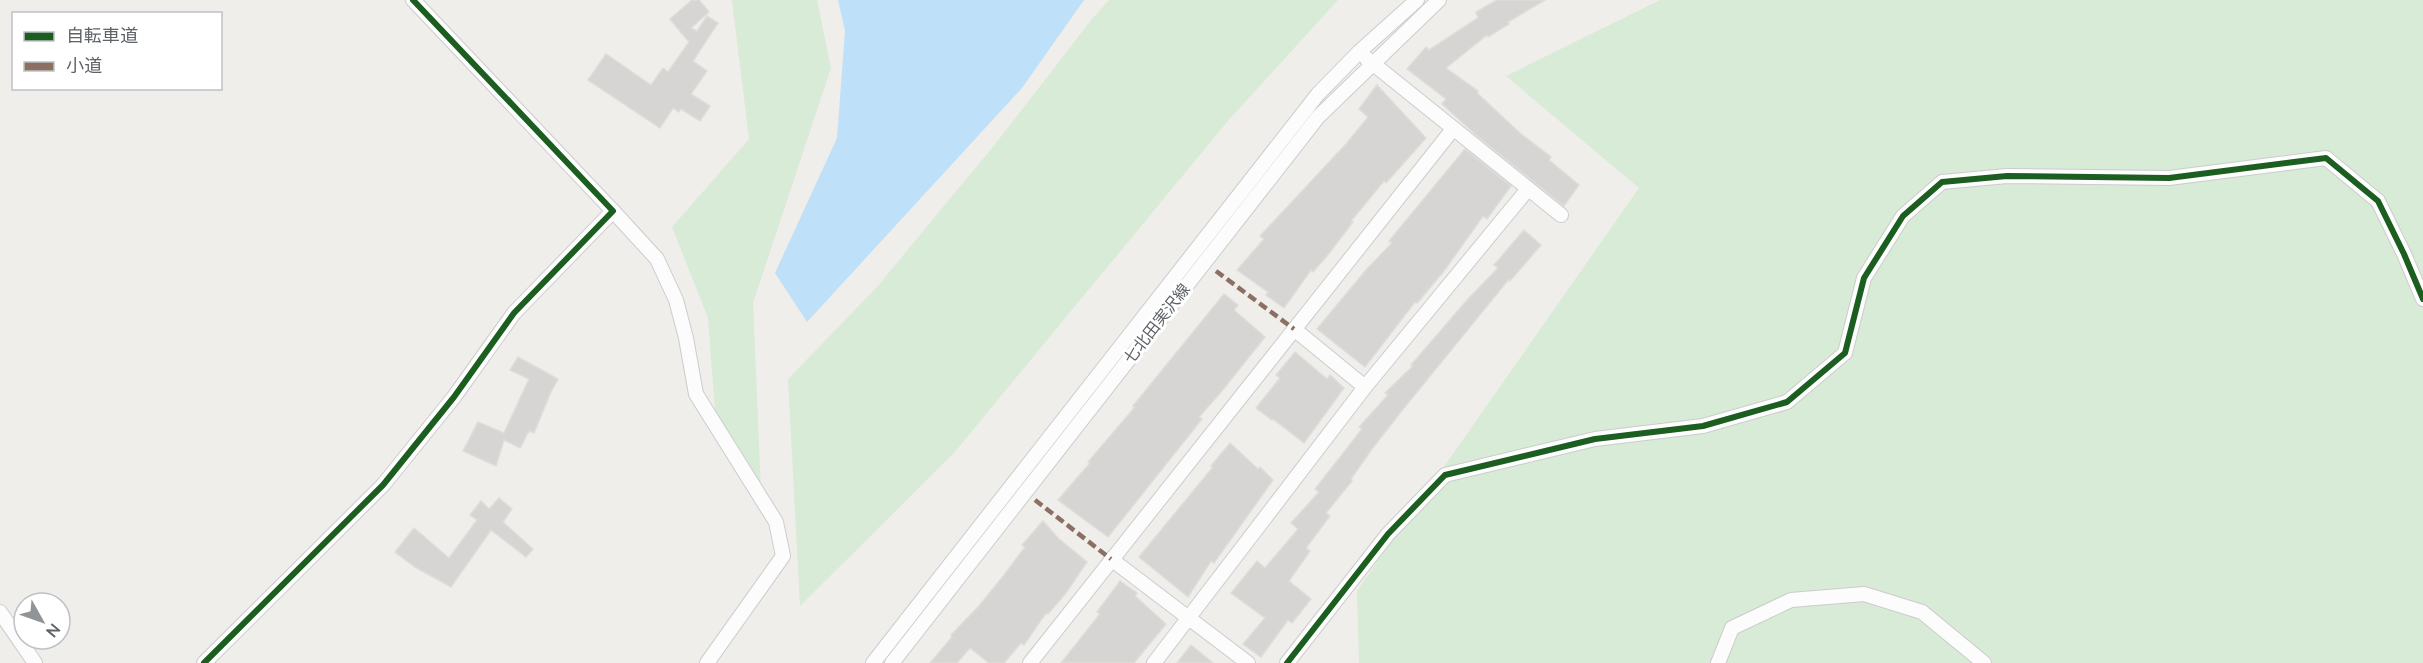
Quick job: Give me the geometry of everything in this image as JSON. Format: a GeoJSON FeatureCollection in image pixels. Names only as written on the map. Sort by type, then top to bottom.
{"type":"FeatureCollection","features":[{"type":"Feature","properties":{"kind":"street"},"geometry":{"type":"LineString","coordinates":[[413,0],[657,259],[676,300],[686,338],[696,394],[776,522],[783,556],[707,663]]}},
{"type":"Feature","properties":{"kind":"street"},"geometry":{"type":"LineString","coordinates":[[873,663],[1318,94],[1359,52],[1418,0]]}},
{"type":"Feature","properties":{"kind":"street","name":"七北田実沢線"},"geometry":{"type":"LineString","coordinates":[[892,663],[1318,117],[1439,0]]}},
{"type":"Feature","properties":{"kind":"street"},"geometry":{"type":"LineString","coordinates":[[1359,52],[1561,215]]}},
{"type":"Feature","properties":{"kind":"street"},"geometry":{"type":"LineString","coordinates":[[1030,663],[1453,129]]}},
{"type":"Feature","properties":{"kind":"street"},"geometry":{"type":"LineString","coordinates":[[1287,663],[1388,534],[1445,475],[1595,439],[1704,426],[1787,402],[1845,353],[1864,278],[1903,216],[1942,182],[2007,176],[2169,178],[2326,158],[2378,201],[2423,299]]}},
{"type":"Feature","properties":{"kind":"street"},"geometry":{"type":"LineString","coordinates":[[1154,663],[1365,387],[1528,189]]}},
{"type":"Feature","properties":{"kind":"street"},"geometry":{"type":"LineString","coordinates":[[204,663],[383,485],[454,397],[514,313],[613,211]]}},
{"type":"Feature","properties":{"kind":"street"},"geometry":{"type":"LineString","coordinates":[[1294,329],[1365,387]]}},
{"type":"Feature","properties":{"kind":"street"},"geometry":{"type":"LineString","coordinates":[[1111,559],[1248,663]]}},
{"type":"Feature","properties":{"kind":"street"},"geometry":{"type":"LineString","coordinates":[[1718,663],[1731,628],[1791,600],[1864,594],[1922,612],[1984,663]]}},
{"type":"Feature","properties":{"kind":"street"},"geometry":{"type":"LineString","coordinates":[[0,612],[35,663]]}},
{"type":"Feature","properties":{"kind":"green space"},"geometry":{"type":"Polygon","coordinates":[[[732,0],[817,0],[831,68],[753,303],[761,491],[715,411],[708,318],[672,227],[749,139],[732,0]]]}},
{"type":"Feature","properties":{"kind":"green space"},"geometry":{"type":"Polygon","coordinates":[[[1109,0],[1338,0],[1227,122],[953,454],[800,606],[788,379],[877,287],[996,143],[1109,0]]]}},
{"type":"Feature","properties":{"kind":"green space"},"geometry":{"type":"Polygon","coordinates":[[[1660,0],[2423,0],[2423,663],[1359,663],[1357,591],[1639,188],[1506,76],[1660,0]]]}},
{"type":"Feature","properties":{"kind":"water"},"geometry":{"type":"Polygon","coordinates":[[[838,0],[1084,0],[1022,88],[807,322],[775,273],[837,138],[845,31],[838,0]]]}},
{"type":"Feature","properties":{"kind":"building"},"geometry":{"type":"Polygon","coordinates":[[[692,0],[699,0],[709,12],[691,28],[697,31],[707,16],[718,23],[693,61],[707,71],[691,94],[710,106],[700,121],[681,109],[679,112],[673,108],[660,128],[588,80],[606,54],[651,85],[663,68],[668,72],[689,42],[670,19],[692,0]]]}},
{"type":"Feature","properties":{"kind":"building"},"geometry":{"type":"Polygon","coordinates":[[[1497,0],[1545,0],[1488,37],[1487,35],[1446,68],[1478,91],[1477,93],[1521,134],[1551,157],[1549,160],[1579,185],[1564,206],[1476,135],[1442,104],[1446,99],[1407,69],[1426,47],[1429,50],[1478,18],[1476,12],[1497,0]]]}},
{"type":"Feature","properties":{"kind":"building"},"geometry":{"type":"Polygon","coordinates":[[[1377,85],[1426,138],[1386,183],[1384,181],[1351,221],[1353,222],[1327,256],[1313,272],[1311,270],[1284,308],[1266,295],[1268,292],[1237,270],[1264,239],[1260,236],[1346,144],[1368,117],[1359,109],[1377,85]]]}},
{"type":"Feature","properties":{"kind":"building"},"geometry":{"type":"Polygon","coordinates":[[[1465,149],[1511,186],[1487,219],[1483,216],[1444,271],[1417,303],[1415,302],[1365,367],[1317,329],[1366,270],[1392,243],[1389,241],[1465,149]]]}},
{"type":"Feature","properties":{"kind":"building"},"geometry":{"type":"Polygon","coordinates":[[[1524,230],[1541,245],[1510,281],[1509,279],[1404,408],[1326,513],[1330,516],[1306,548],[1310,551],[1289,581],[1311,599],[1292,623],[1288,620],[1261,657],[1243,644],[1265,618],[1231,593],[1257,561],[1265,568],[1298,529],[1291,523],[1319,492],[1315,489],[1362,429],[1359,427],[1388,395],[1385,393],[1413,366],[1411,365],[1468,299],[1498,268],[1494,265],[1524,230]]]}},
{"type":"Feature","properties":{"kind":"building"},"geometry":{"type":"Polygon","coordinates":[[[1224,294],[1238,305],[1234,310],[1265,337],[1199,417],[1202,419],[1108,537],[1058,500],[1224,294]]]}},
{"type":"Feature","properties":{"kind":"building"},"geometry":{"type":"Polygon","coordinates":[[[1295,352],[1327,379],[1330,375],[1344,388],[1304,443],[1256,408],[1280,378],[1276,375],[1295,352]]]}},
{"type":"Feature","properties":{"kind":"building"},"geometry":{"type":"Polygon","coordinates":[[[518,357],[558,379],[534,433],[529,431],[520,448],[504,440],[496,466],[463,451],[478,422],[504,433],[529,379],[510,370],[518,357]]]}},
{"type":"Feature","properties":{"kind":"building"},"geometry":{"type":"Polygon","coordinates":[[[1230,443],[1273,480],[1214,563],[1211,561],[1188,597],[1139,557],[1230,443]]]}},
{"type":"Feature","properties":{"kind":"building"},"geometry":{"type":"Polygon","coordinates":[[[499,498],[512,509],[503,522],[533,549],[526,557],[491,530],[451,587],[415,567],[395,552],[414,528],[449,558],[477,520],[470,515],[481,501],[489,509],[499,498]]]}},
{"type":"Feature","properties":{"kind":"building"},"geometry":{"type":"Polygon","coordinates":[[[1043,521],[1058,538],[1087,562],[1066,593],[1048,614],[1046,613],[1024,645],[1021,643],[1004,663],[989,663],[970,648],[957,663],[930,663],[952,637],[951,635],[1004,575],[1025,547],[1022,545],[1043,521]]]}},
{"type":"Feature","properties":{"kind":"building"},"geometry":{"type":"Polygon","coordinates":[[[1120,581],[1137,593],[1135,596],[1166,624],[1134,663],[1061,663],[1100,614],[1097,612],[1120,581]]]}},
{"type":"Feature","properties":{"kind":"building"},"geometry":{"type":"Polygon","coordinates":[[[1191,645],[1213,663],[1177,663],[1191,645]]]}},
{"type":"Feature","properties":{"kind":"marked path"},"geometry":{"type":"LineString","coordinates":[[1216,271],[1294,329]]}},
{"type":"Feature","properties":{"kind":"marked path"},"geometry":{"type":"LineString","coordinates":[[1035,500],[1111,559]]}},
{"type":"Feature","properties":{"kind":"cycle path"},"geometry":{"type":"LineString","coordinates":[[204,663],[383,485],[454,397],[514,313],[613,211],[413,0]]}},
{"type":"Feature","properties":{"kind":"cycle path"},"geometry":{"type":"LineString","coordinates":[[1287,663],[1388,534],[1445,475],[1595,439],[1703,426],[1787,402],[1845,353],[1864,278],[1903,216],[1942,182],[2007,176],[2169,178],[2326,158],[2378,201],[2423,299]]}}]}
